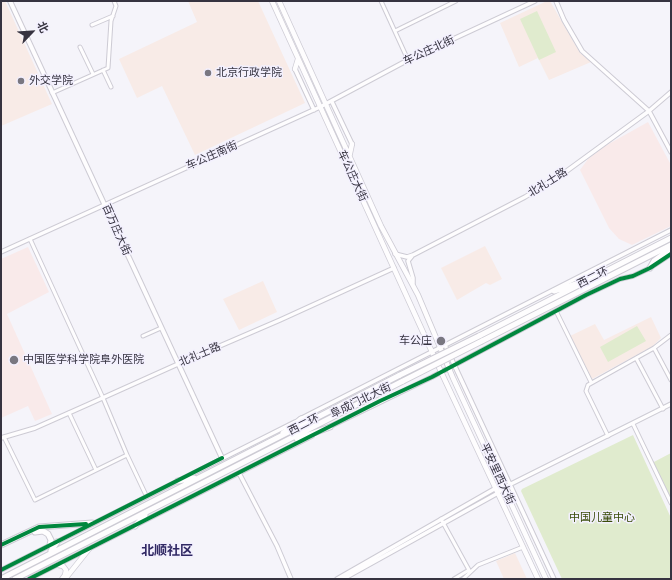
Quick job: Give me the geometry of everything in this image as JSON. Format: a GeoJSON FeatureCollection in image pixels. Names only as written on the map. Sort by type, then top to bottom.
{"type":"FeatureCollection","features":[{"type":"Feature","properties":{"kind":"highway","name":"西二环"},"geometry":{"type":"LineString","coordinates":[[15,579],[403,381],[592,278],[671,238]]}},
{"type":"Feature","properties":{"kind":"highway"},"geometry":{"type":"LineString","coordinates":[[650,268],[654,261],[671,247]]}},
{"type":"Feature","properties":{"kind":"highway","name":"西二环"},"geometry":{"type":"LineString","coordinates":[[1,578],[400,375],[480,339],[671,247]]}},
{"type":"Feature","properties":{"kind":"highway"},"geometry":{"type":"LineString","coordinates":[[554,291],[592,278]]}},
{"type":"Feature","properties":{"kind":"highway"},"geometry":{"type":"LineString","coordinates":[[272,441],[301,419]]}},
{"type":"Feature","properties":{"kind":"highway"},"geometry":{"type":"LineString","coordinates":[[275,447],[330,427]]}},
{"type":"Feature","properties":{"kind":"highway"},"geometry":{"type":"LineString","coordinates":[[178,481],[199,478]]}},
{"type":"Feature","properties":{"kind":"highway"},"geometry":{"type":"LineString","coordinates":[[134,526],[146,513]]}},
{"type":"Feature","properties":{"kind":"highway"},"geometry":{"type":"LineString","coordinates":[[1,547],[39,527],[92,523]]}},
{"type":"Feature","properties":{"kind":"highway"},"geometry":{"type":"LineString","coordinates":[[1,547],[37,531],[43,531],[48,534],[51,540],[50,545]]}},
{"type":"Feature","properties":{"kind":"highway"},"geometry":{"type":"LineString","coordinates":[[50,552],[57,542]]}},
{"type":"Feature","properties":{"kind":"main road","name":"百万庄大街"},"geometry":{"type":"LineString","coordinates":[[10,1],[222,458]]}},
{"type":"Feature","properties":{"kind":"main road","name":"车公庄大街"},"geometry":{"type":"LineString","coordinates":[[272,1],[298,59],[349,158],[395,254],[413,283],[443,346]]}},
{"type":"Feature","properties":{"kind":"main road","name":"车公庄大街"},"geometry":{"type":"LineString","coordinates":[[279,1],[323,106],[432,352]]}},
{"type":"Feature","properties":{"kind":"main road"},"geometry":{"type":"LineString","coordinates":[[295,69],[298,59]]}},
{"type":"Feature","properties":{"kind":"main road"},"geometry":{"type":"LineString","coordinates":[[349,158],[352,144]]}},
{"type":"Feature","properties":{"kind":"main road","name":"平安里西大街"},"geometry":{"type":"LineString","coordinates":[[443,346],[449,368],[546,579]]}},
{"type":"Feature","properties":{"kind":"main road","name":"平安里西大街"},"geometry":{"type":"LineString","coordinates":[[432,352],[538,579]]}},
{"type":"Feature","properties":{"kind":"main road"},"geometry":{"type":"LineString","coordinates":[[65,579],[89,549]]}},
{"type":"Feature","properties":{"kind":"main road"},"geometry":{"type":"LineString","coordinates":[[58,565],[63,566],[66,570],[62,579]]}},
{"type":"Feature","properties":{"kind":"street"},"geometry":{"type":"LineString","coordinates":[[52,93],[108,68],[111,21],[116,6],[114,1]]}},
{"type":"Feature","properties":{"kind":"street"},"geometry":{"type":"LineString","coordinates":[[381,1],[408,60]]}},
{"type":"Feature","properties":{"kind":"street"},"geometry":{"type":"LineString","coordinates":[[395,31],[456,1]]}},
{"type":"Feature","properties":{"kind":"street","name":"车公庄北街"},"geometry":{"type":"LineString","coordinates":[[323,106],[408,60],[536,1]]}},
{"type":"Feature","properties":{"kind":"street"},"geometry":{"type":"LineString","coordinates":[[556,1],[564,20],[582,51],[648,111],[669,143],[671,152]]}},
{"type":"Feature","properties":{"kind":"street"},"geometry":{"type":"LineString","coordinates":[[92,25],[113,16]]}},
{"type":"Feature","properties":{"kind":"street"},"geometry":{"type":"LineString","coordinates":[[80,47],[93,74]]}},
{"type":"Feature","properties":{"kind":"street"},"geometry":{"type":"LineString","coordinates":[[295,69],[314,110]]}},
{"type":"Feature","properties":{"kind":"street"},"geometry":{"type":"LineString","coordinates":[[103,70],[111,87]]}},
{"type":"Feature","properties":{"kind":"street","name":"北礼士路"},"geometry":{"type":"LineString","coordinates":[[412,255],[525,197],[564,173],[648,111],[671,92]]}},
{"type":"Feature","properties":{"kind":"street"},"geometry":{"type":"LineString","coordinates":[[332,102],[352,144]]}},
{"type":"Feature","properties":{"kind":"street","name":"车公庄南街"},"geometry":{"type":"LineString","coordinates":[[1,252],[323,106]]}},
{"type":"Feature","properties":{"kind":"street","name":"阜成门北大街"},"geometry":{"type":"LineString","coordinates":[[1,570],[554,291],[671,230]]}},
{"type":"Feature","properties":{"kind":"street"},"geometry":{"type":"LineString","coordinates":[[30,239],[145,493]]}},
{"type":"Feature","properties":{"kind":"street"},"geometry":{"type":"LineString","coordinates":[[395,254],[407,257],[412,255]]}},
{"type":"Feature","properties":{"kind":"street","name":"阜成门北大街"},"geometry":{"type":"LineString","coordinates":[[29,579],[449,368],[556,311],[620,279],[633,276],[650,268],[671,254]]}},
{"type":"Feature","properties":{"kind":"street"},"geometry":{"type":"LineString","coordinates":[[412,255],[408,262],[413,283]]}},
{"type":"Feature","properties":{"kind":"street","name":"北礼士路"},"geometry":{"type":"LineString","coordinates":[[2,437],[35,428],[394,268]]}},
{"type":"Feature","properties":{"kind":"street"},"geometry":{"type":"LineString","coordinates":[[556,311],[591,382]]}},
{"type":"Feature","properties":{"kind":"street"},"geometry":{"type":"LineString","coordinates":[[143,336],[162,328]]}},
{"type":"Feature","properties":{"kind":"street"},"geometry":{"type":"LineString","coordinates":[[608,437],[586,391],[588,385],[654,348],[671,335]]}},
{"type":"Feature","properties":{"kind":"street"},"geometry":{"type":"LineString","coordinates":[[443,346],[454,365],[554,579]]}},
{"type":"Feature","properties":{"kind":"street"},"geometry":{"type":"LineString","coordinates":[[654,348],[671,380]]}},
{"type":"Feature","properties":{"kind":"street"},"geometry":{"type":"LineString","coordinates":[[636,358],[663,409]]}},
{"type":"Feature","properties":{"kind":"street"},"geometry":{"type":"LineString","coordinates":[[337,579],[510,484],[608,437],[671,404]]}},
{"type":"Feature","properties":{"kind":"street"},"geometry":{"type":"LineString","coordinates":[[69,413],[96,470]]}},
{"type":"Feature","properties":{"kind":"street"},"geometry":{"type":"LineString","coordinates":[[633,424],[671,503]]}},
{"type":"Feature","properties":{"kind":"street"},"geometry":{"type":"LineString","coordinates":[[2,437],[35,500],[127,455]]}},
{"type":"Feature","properties":{"kind":"street"},"geometry":{"type":"LineString","coordinates":[[239,473],[277,546],[291,579]]}},
{"type":"Feature","properties":{"kind":"street"},"geometry":{"type":"LineString","coordinates":[[342,579],[442,521]]}},
{"type":"Feature","properties":{"kind":"street"},"geometry":{"type":"LineString","coordinates":[[442,521],[469,570],[454,579]]}},
{"type":"Feature","properties":{"kind":"street"},"geometry":{"type":"LineString","coordinates":[[463,579],[478,565],[523,547]]}},
{"type":"Feature","properties":{"kind":"shaded area","name":"外交学院"},"geometry":{"type":"Polygon","coordinates":[[[5,1],[52,104],[1,126],[1,2],[5,1]]]}},
{"type":"Feature","properties":{"kind":"shaded area","name":"北京行政学院"},"geometry":{"type":"Polygon","coordinates":[[[188,1],[258,1],[305,103],[195,155],[162,86],[137,98],[119,59],[197,22],[188,1]]]}},
{"type":"Feature","properties":{"kind":"shaded area"},"geometry":{"type":"Polygon","coordinates":[[[547,1],[550,1],[580,53],[591,62],[549,80],[538,58],[519,67],[500,23],[547,1]]]}},
{"type":"Feature","properties":{"kind":"shaded area"},"geometry":{"type":"Polygon","coordinates":[[[648,122],[671,165],[671,226],[632,245],[619,239],[609,228],[580,170],[588,159],[605,146],[648,122]]]}},
{"type":"Feature","properties":{"kind":"shaded area"},"geometry":{"type":"Polygon","coordinates":[[[485,246],[502,279],[490,285],[486,283],[457,300],[441,268],[485,246]]]}},
{"type":"Feature","properties":{"kind":"shaded area","name":"中国医学科学院阜外医院"},"geometry":{"type":"Polygon","coordinates":[[[28,247],[49,292],[7,314],[52,414],[35,421],[28,406],[1,418],[1,259],[28,247]]]}},
{"type":"Feature","properties":{"kind":"shaded area"},"geometry":{"type":"Polygon","coordinates":[[[263,281],[277,312],[239,330],[223,299],[263,281]]]}},
{"type":"Feature","properties":{"kind":"shaded area"},"geometry":{"type":"Polygon","coordinates":[[[651,317],[661,338],[653,346],[592,379],[570,336],[595,324],[604,340],[651,317]]]}},
{"type":"Feature","properties":{"kind":"shaded area"},"geometry":{"type":"Polygon","coordinates":[[[515,553],[527,579],[504,579],[496,561],[515,553]]]}},
{"type":"Feature","properties":{"kind":"green space"},"geometry":{"type":"Polygon","coordinates":[[[537,11],[556,52],[539,60],[520,19],[537,11]]]}},
{"type":"Feature","properties":{"kind":"green space"},"geometry":{"type":"Polygon","coordinates":[[[637,326],[646,341],[608,362],[600,347],[637,326]]]}},
{"type":"Feature","properties":{"kind":"green space","name":"中国儿童中心"},"geometry":{"type":"Polygon","coordinates":[[[633,435],[671,518],[671,579],[562,579],[521,491],[522,489],[633,435]]]}},
{"type":"Feature","properties":{"kind":"green space"},"geometry":{"type":"Polygon","coordinates":[[[671,453],[671,501],[652,463],[671,453]]]}},
{"type":"Feature","properties":{"kind":"cycle path"},"geometry":{"type":"LineString","coordinates":[[29,579],[380,401],[432,377],[586,295],[620,279],[633,276],[650,268],[671,254]]}},
{"type":"Feature","properties":{"kind":"cycle path"},"geometry":{"type":"LineString","coordinates":[[1,570],[222,458]]}},
{"type":"Feature","properties":{"kind":"cycle path"},"geometry":{"type":"LineString","coordinates":[[1,545],[39,527],[86,524]]}},
{"type":"Feature","properties":{"kind":"place","name":"北京行政学院"},"geometry":{"type":"Point","coordinates":[208,73]}},
{"type":"Feature","properties":{"kind":"place","name":"外交学院"},"geometry":{"type":"Point","coordinates":[21,81]}},
{"type":"Feature","properties":{"kind":"place","name":"车公庄"},"geometry":{"type":"Point","coordinates":[441,341]}},
{"type":"Feature","properties":{"kind":"place","name":"中国医学科学院阜外医院"},"geometry":{"type":"Point","coordinates":[14,360]}},
{"type":"Feature","properties":{"kind":"district","name":"北顺社区"},"geometry":{"type":"Point","coordinates":[167,552]}}]}
